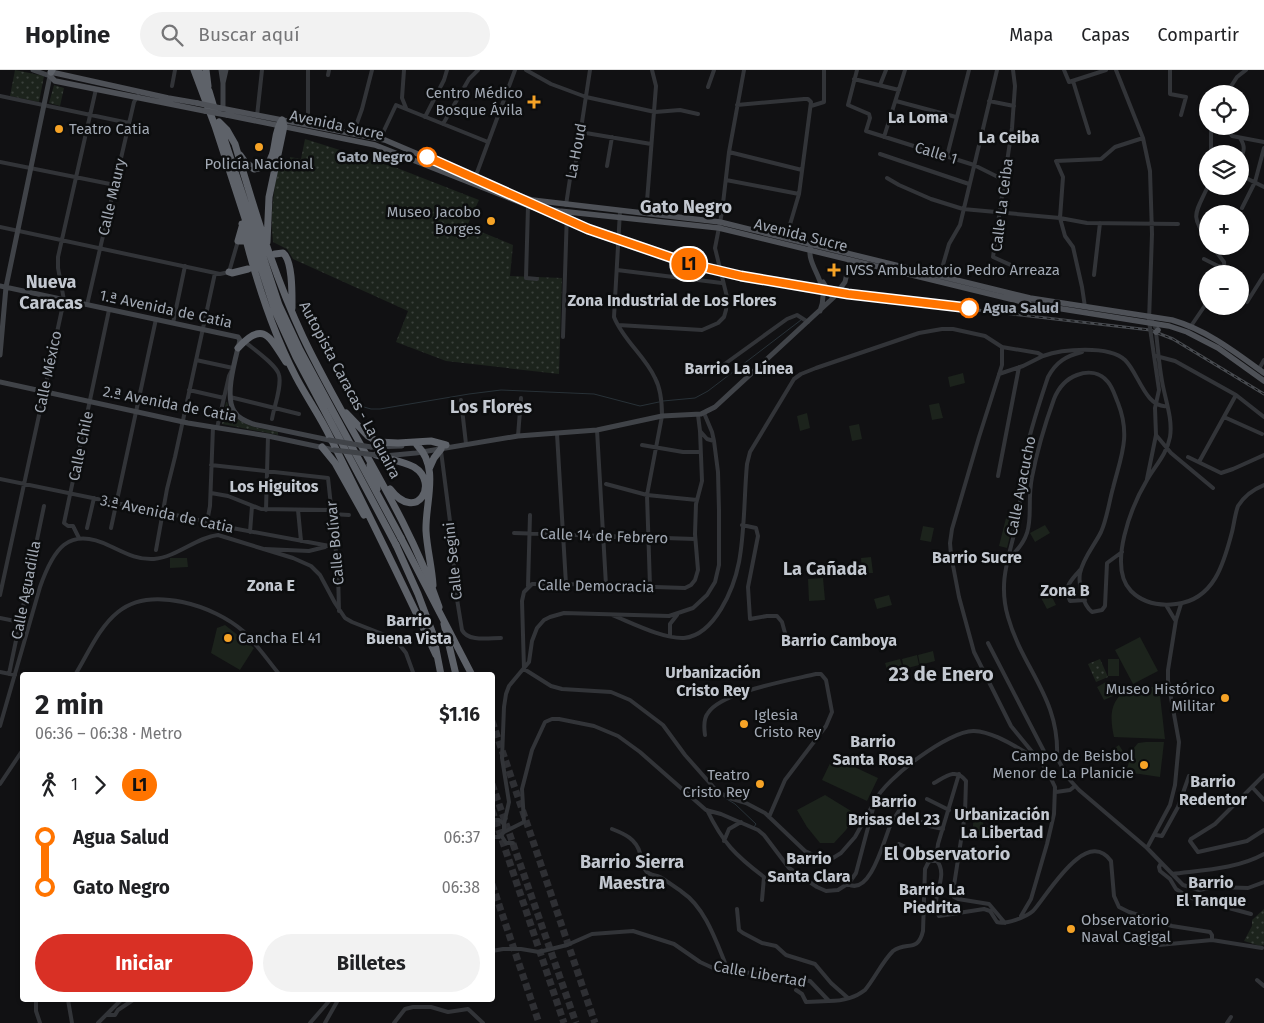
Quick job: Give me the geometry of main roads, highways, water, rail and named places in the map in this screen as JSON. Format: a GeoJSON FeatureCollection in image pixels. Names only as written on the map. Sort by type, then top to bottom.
{"type":"FeatureCollection","features":[{"type":"Feature","properties":{"kind":"highway","name":"Autopista Caracas - La Guaira"},"geometry":{"type":"LineString","coordinates":[[194,70],[217,124],[279,305],[289,328],[470,672]]}},
{"type":"Feature","properties":{"kind":"highway","name":"Autopista Caracas - La Guaira"},"geometry":{"type":"LineString","coordinates":[[198,70],[209,91],[240,207],[275,311],[296,357],[396,545],[418,594],[433,634],[442,672]]}},
{"type":"Feature","properties":{"kind":"highway"},"geometry":{"type":"LineString","coordinates":[[206,70],[209,91]]}},
{"type":"Feature","properties":{"kind":"highway","name":"Autopista Caracas - La Guaira"},"geometry":{"type":"LineString","coordinates":[[217,124],[227,130],[234,144],[292,311],[304,338],[340,408],[369,449],[378,474],[433,588],[455,672]]}},
{"type":"Feature","properties":{"kind":"highway"},"geometry":{"type":"LineString","coordinates":[[234,144],[248,166],[254,169],[262,168],[272,158],[281,124]]}},
{"type":"Feature","properties":{"kind":"highway"},"geometry":{"type":"LineString","coordinates":[[270,250],[269,197],[281,124]]}},
{"type":"Feature","properties":{"kind":"highway","name":"Autopista Caracas - La Guaira"},"geometry":{"type":"LineString","coordinates":[[240,207],[239,214],[243,227],[242,241],[265,306],[296,377],[319,415],[382,543],[442,672]]}},
{"type":"Feature","properties":{"kind":"highway"},"geometry":{"type":"LineString","coordinates":[[255,231],[270,250],[284,253],[288,259],[292,290],[292,311]]}},
{"type":"Feature","properties":{"kind":"highway"},"geometry":{"type":"LineString","coordinates":[[229,272],[248,269]]}},
{"type":"Feature","properties":{"kind":"highway"},"geometry":{"type":"LineString","coordinates":[[238,348],[241,340],[257,334],[267,335],[296,377]]}},
{"type":"Feature","properties":{"kind":"highway"},"geometry":{"type":"LineString","coordinates":[[310,383],[319,415]]}},
{"type":"Feature","properties":{"kind":"highway"},"geometry":{"type":"LineString","coordinates":[[340,408],[368,436],[378,442],[430,441],[443,447],[434,458],[429,470]]}},
{"type":"Feature","properties":{"kind":"highway"},"geometry":{"type":"LineString","coordinates":[[417,445],[424,452],[429,470],[430,488],[426,530],[432,567],[433,588]]}},
{"type":"Feature","properties":{"kind":"highway"},"geometry":{"type":"LineString","coordinates":[[322,447],[335,463],[382,543]]}},
{"type":"Feature","properties":{"kind":"highway"},"geometry":{"type":"LineString","coordinates":[[369,449],[380,501]]}},
{"type":"Feature","properties":{"kind":"highway"},"geometry":{"type":"LineString","coordinates":[[376,456],[414,467],[424,479],[425,490],[414,503],[406,503],[398,498],[378,474]]}},
{"type":"Feature","properties":{"kind":"main road","name":"Avenida Sucre"},"geometry":{"type":"LineString","coordinates":[[50,71],[55,81],[226,115],[256,118]]}},
{"type":"Feature","properties":{"kind":"main road","name":"Avenida Sucre"},"geometry":{"type":"LineString","coordinates":[[50,71],[221,108],[281,124],[396,144],[527,199],[566,209]]}},
{"type":"Feature","properties":{"kind":"main road","name":"Avenida Sucre"},"geometry":{"type":"LineString","coordinates":[[281,124],[308,125],[379,142],[528,206],[720,225],[939,279],[1031,304],[1153,328],[1172,320],[1190,326],[1216,339],[1261,371]]}},
{"type":"Feature","properties":{"kind":"main road","name":"Avenida Sucre"},"geometry":{"type":"LineString","coordinates":[[619,214],[646,214],[720,225],[786,238],[850,260],[1030,298],[1085,306],[1153,328]]}},
{"type":"Feature","properties":{"kind":"main road"},"geometry":{"type":"LineString","coordinates":[[1153,328],[1169,326],[1187,332],[1218,348],[1264,381]]}},
{"type":"Feature","properties":{"kind":"waterway"},"geometry":{"type":"LineString","coordinates":[[663,401],[695,398],[708,391],[801,320]]}},
{"type":"Feature","properties":{"kind":"waterway"},"geometry":{"type":"LineString","coordinates":[[350,403],[371,409],[380,409],[501,390],[594,394],[640,406],[659,402]]}},
{"type":"Feature","properties":{"kind":"waterway"},"geometry":{"type":"LineString","coordinates":[[725,798],[735,804],[756,824],[754,827]]}},
{"type":"Feature","properties":{"kind":"tunnel"},"geometry":{"type":"LineString","coordinates":[[495,730],[595,1023]]}},
{"type":"Feature","properties":{"kind":"tunnel"},"geometry":{"type":"LineString","coordinates":[[495,793],[576,1023]]}},
{"type":"Feature","properties":{"kind":"tunnel"},"geometry":{"type":"LineString","coordinates":[[495,819],[564,1023]]}},
{"type":"Feature","properties":{"kind":"tunnel"},"geometry":{"type":"LineString","coordinates":[[495,893],[539,1023]]}},
{"type":"Feature","properties":{"kind":"railway"},"geometry":{"type":"LineString","coordinates":[[848,295],[1150,330],[1173,339],[1264,394]]}},
{"type":"Feature","properties":{"kind":"metro line","name":"L1"},"geometry":{"type":"LineString","coordinates":[[427,157],[588,229],[690,264],[741,276],[848,294],[969,308]]}},
{"type":"Feature","properties":{"kind":"place","name":"Centro Médico Bosque Ávila"},"geometry":{"type":"Point","coordinates":[534,102]}},
{"type":"Feature","properties":{"kind":"place","name":"Teatro Catia"},"geometry":{"type":"Point","coordinates":[59,129]}},
{"type":"Feature","properties":{"kind":"place","name":"Policía Nacional"},"geometry":{"type":"Point","coordinates":[259,147]}},
{"type":"Feature","properties":{"kind":"place","name":"Gato Negro"},"geometry":{"type":"Point","coordinates":[427,157]}},
{"type":"Feature","properties":{"kind":"place","name":"Museo Jacobo Borges"},"geometry":{"type":"Point","coordinates":[491,221]}},
{"type":"Feature","properties":{"kind":"place","name":"IVSS Ambulatorio Pedro Arreaza"},"geometry":{"type":"Point","coordinates":[834,270]}},
{"type":"Feature","properties":{"kind":"place","name":"Agua Salud"},"geometry":{"type":"Point","coordinates":[969,308]}},
{"type":"Feature","properties":{"kind":"place","name":"Cancha El 41"},"geometry":{"type":"Point","coordinates":[228,638]}},
{"type":"Feature","properties":{"kind":"place","name":"Museo Histórico Militar"},"geometry":{"type":"Point","coordinates":[1225,698]}},
{"type":"Feature","properties":{"kind":"place","name":"Iglesia Cristo Rey"},"geometry":{"type":"Point","coordinates":[744,724]}},
{"type":"Feature","properties":{"kind":"place","name":"Campo de Beisbol Menor de La Planicie"},"geometry":{"type":"Point","coordinates":[1144,765]}},
{"type":"Feature","properties":{"kind":"place","name":"Teatro Cristo Rey"},"geometry":{"type":"Point","coordinates":[760,784]}},
{"type":"Feature","properties":{"kind":"place","name":"Observatorio Naval Cagigal"},"geometry":{"type":"Point","coordinates":[1071,929]}},
{"type":"Feature","properties":{"kind":"district","name":"La Loma"},"geometry":{"type":"Point","coordinates":[918,117]}},
{"type":"Feature","properties":{"kind":"district","name":"La Ceiba"},"geometry":{"type":"Point","coordinates":[1009,137]}},
{"type":"Feature","properties":{"kind":"district","name":"Gato Negro"},"geometry":{"type":"Point","coordinates":[686,207]}},
{"type":"Feature","properties":{"kind":"district","name":"Nueva Caracas"},"geometry":{"type":"Point","coordinates":[51,292]}},
{"type":"Feature","properties":{"kind":"district","name":"Zona Industrial de Los Flores"},"geometry":{"type":"Point","coordinates":[672,300]}},
{"type":"Feature","properties":{"kind":"district","name":"Barrio La Línea"},"geometry":{"type":"Point","coordinates":[739,368]}},
{"type":"Feature","properties":{"kind":"district","name":"Los Flores"},"geometry":{"type":"Point","coordinates":[491,407]}},
{"type":"Feature","properties":{"kind":"district","name":"Los Higuitos"},"geometry":{"type":"Point","coordinates":[274,486]}},
{"type":"Feature","properties":{"kind":"district","name":"Barrio Sucre"},"geometry":{"type":"Point","coordinates":[977,557]}},
{"type":"Feature","properties":{"kind":"district","name":"La Cañada"},"geometry":{"type":"Point","coordinates":[825,569]}},
{"type":"Feature","properties":{"kind":"district","name":"Zona E"},"geometry":{"type":"Point","coordinates":[271,585]}},
{"type":"Feature","properties":{"kind":"district","name":"Zona B"},"geometry":{"type":"Point","coordinates":[1065,590]}},
{"type":"Feature","properties":{"kind":"district","name":"Barrio Buena Vista"},"geometry":{"type":"Point","coordinates":[409,629]}},
{"type":"Feature","properties":{"kind":"district","name":"Barrio Camboya"},"geometry":{"type":"Point","coordinates":[839,640]}},
{"type":"Feature","properties":{"kind":"district","name":"23 de Enero"},"geometry":{"type":"Point","coordinates":[941,674]}},
{"type":"Feature","properties":{"kind":"district","name":"Urbanización Cristo Rey"},"geometry":{"type":"Point","coordinates":[713,681]}},
{"type":"Feature","properties":{"kind":"district","name":"Barrio Santa Rosa"},"geometry":{"type":"Point","coordinates":[873,750]}},
{"type":"Feature","properties":{"kind":"district","name":"Barrio Redentor"},"geometry":{"type":"Point","coordinates":[1213,790]}},
{"type":"Feature","properties":{"kind":"district","name":"Barrio Brisas del 23"},"geometry":{"type":"Point","coordinates":[894,810]}},
{"type":"Feature","properties":{"kind":"district","name":"Urbanización La Libertad"},"geometry":{"type":"Point","coordinates":[1002,823]}},
{"type":"Feature","properties":{"kind":"district","name":"El Observatorio"},"geometry":{"type":"Point","coordinates":[947,854]}},
{"type":"Feature","properties":{"kind":"district","name":"Barrio Santa Clara"},"geometry":{"type":"Point","coordinates":[809,867]}},
{"type":"Feature","properties":{"kind":"district","name":"Barrio Sierra Maestra"},"geometry":{"type":"Point","coordinates":[632,872]}},
{"type":"Feature","properties":{"kind":"district","name":"Barrio El Tanque"},"geometry":{"type":"Point","coordinates":[1211,891]}},
{"type":"Feature","properties":{"kind":"district","name":"Barrio La Piedrita"},"geometry":{"type":"Point","coordinates":[932,898]}}]}
